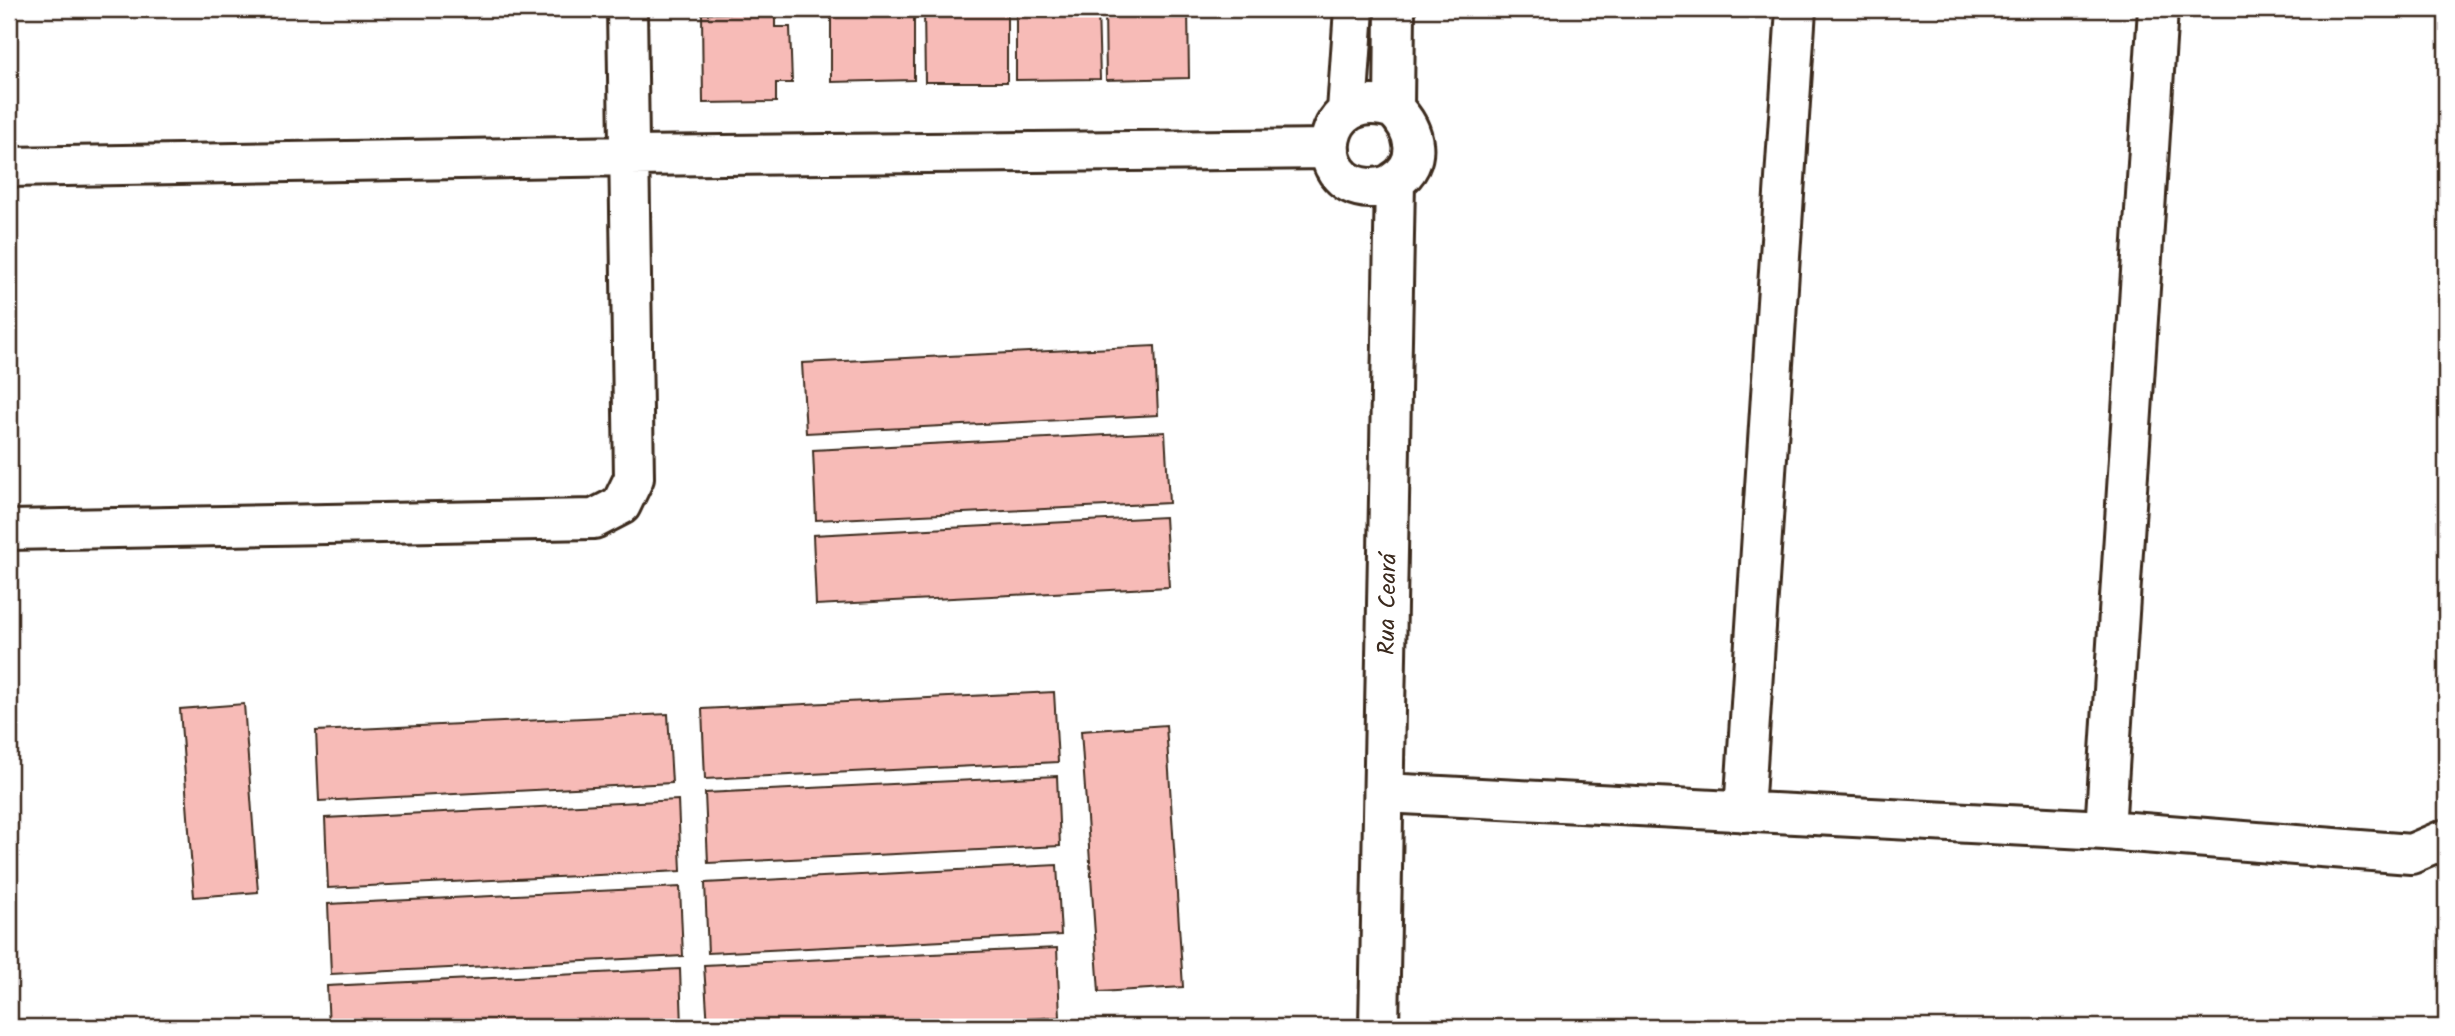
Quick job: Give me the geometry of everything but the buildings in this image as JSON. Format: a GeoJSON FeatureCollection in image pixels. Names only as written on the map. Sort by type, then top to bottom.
{"type":"FeatureCollection","features":[{"type":"Feature","properties":{"kind":"street"},"geometry":{"type":"LineString","coordinates":[[9,530],[594,519],[621,505],[634,478],[627,9]]}},
{"type":"Feature","properties":{"kind":"street"},"geometry":{"type":"LineString","coordinates":[[1347,111],[1353,9]]}},
{"type":"Feature","properties":{"kind":"street"},"geometry":{"type":"LineString","coordinates":[[1394,109],[1395,9]]}},
{"type":"Feature","properties":{"kind":"street"},"geometry":{"type":"LineString","coordinates":[[1744,812],[1796,9]]}},
{"type":"Feature","properties":{"kind":"street"},"geometry":{"type":"LineString","coordinates":[[2105,830],[2158,9]]}},
{"type":"Feature","properties":{"kind":"street"},"geometry":{"type":"LineString","coordinates":[[1370,104],[1394,109],[1406,121],[1414,136],[1414,154],[1408,170],[1395,181],[1380,188],[1363,188],[1347,181],[1335,169],[1330,149],[1330,137],[1336,122],[1347,111],[1370,104]]}},
{"type":"Feature","properties":{"kind":"street"},"geometry":{"type":"LineString","coordinates":[[9,167],[630,156],[1330,149]]}},
{"type":"Feature","properties":{"kind":"street","name":"Rua Ceará"},"geometry":{"type":"LineString","coordinates":[[1379,1027],[1395,181]]}},
{"type":"Feature","properties":{"kind":"street"},"geometry":{"type":"LineString","coordinates":[[1384,793],[2105,830],[2411,854],[2446,839]]}}]}
